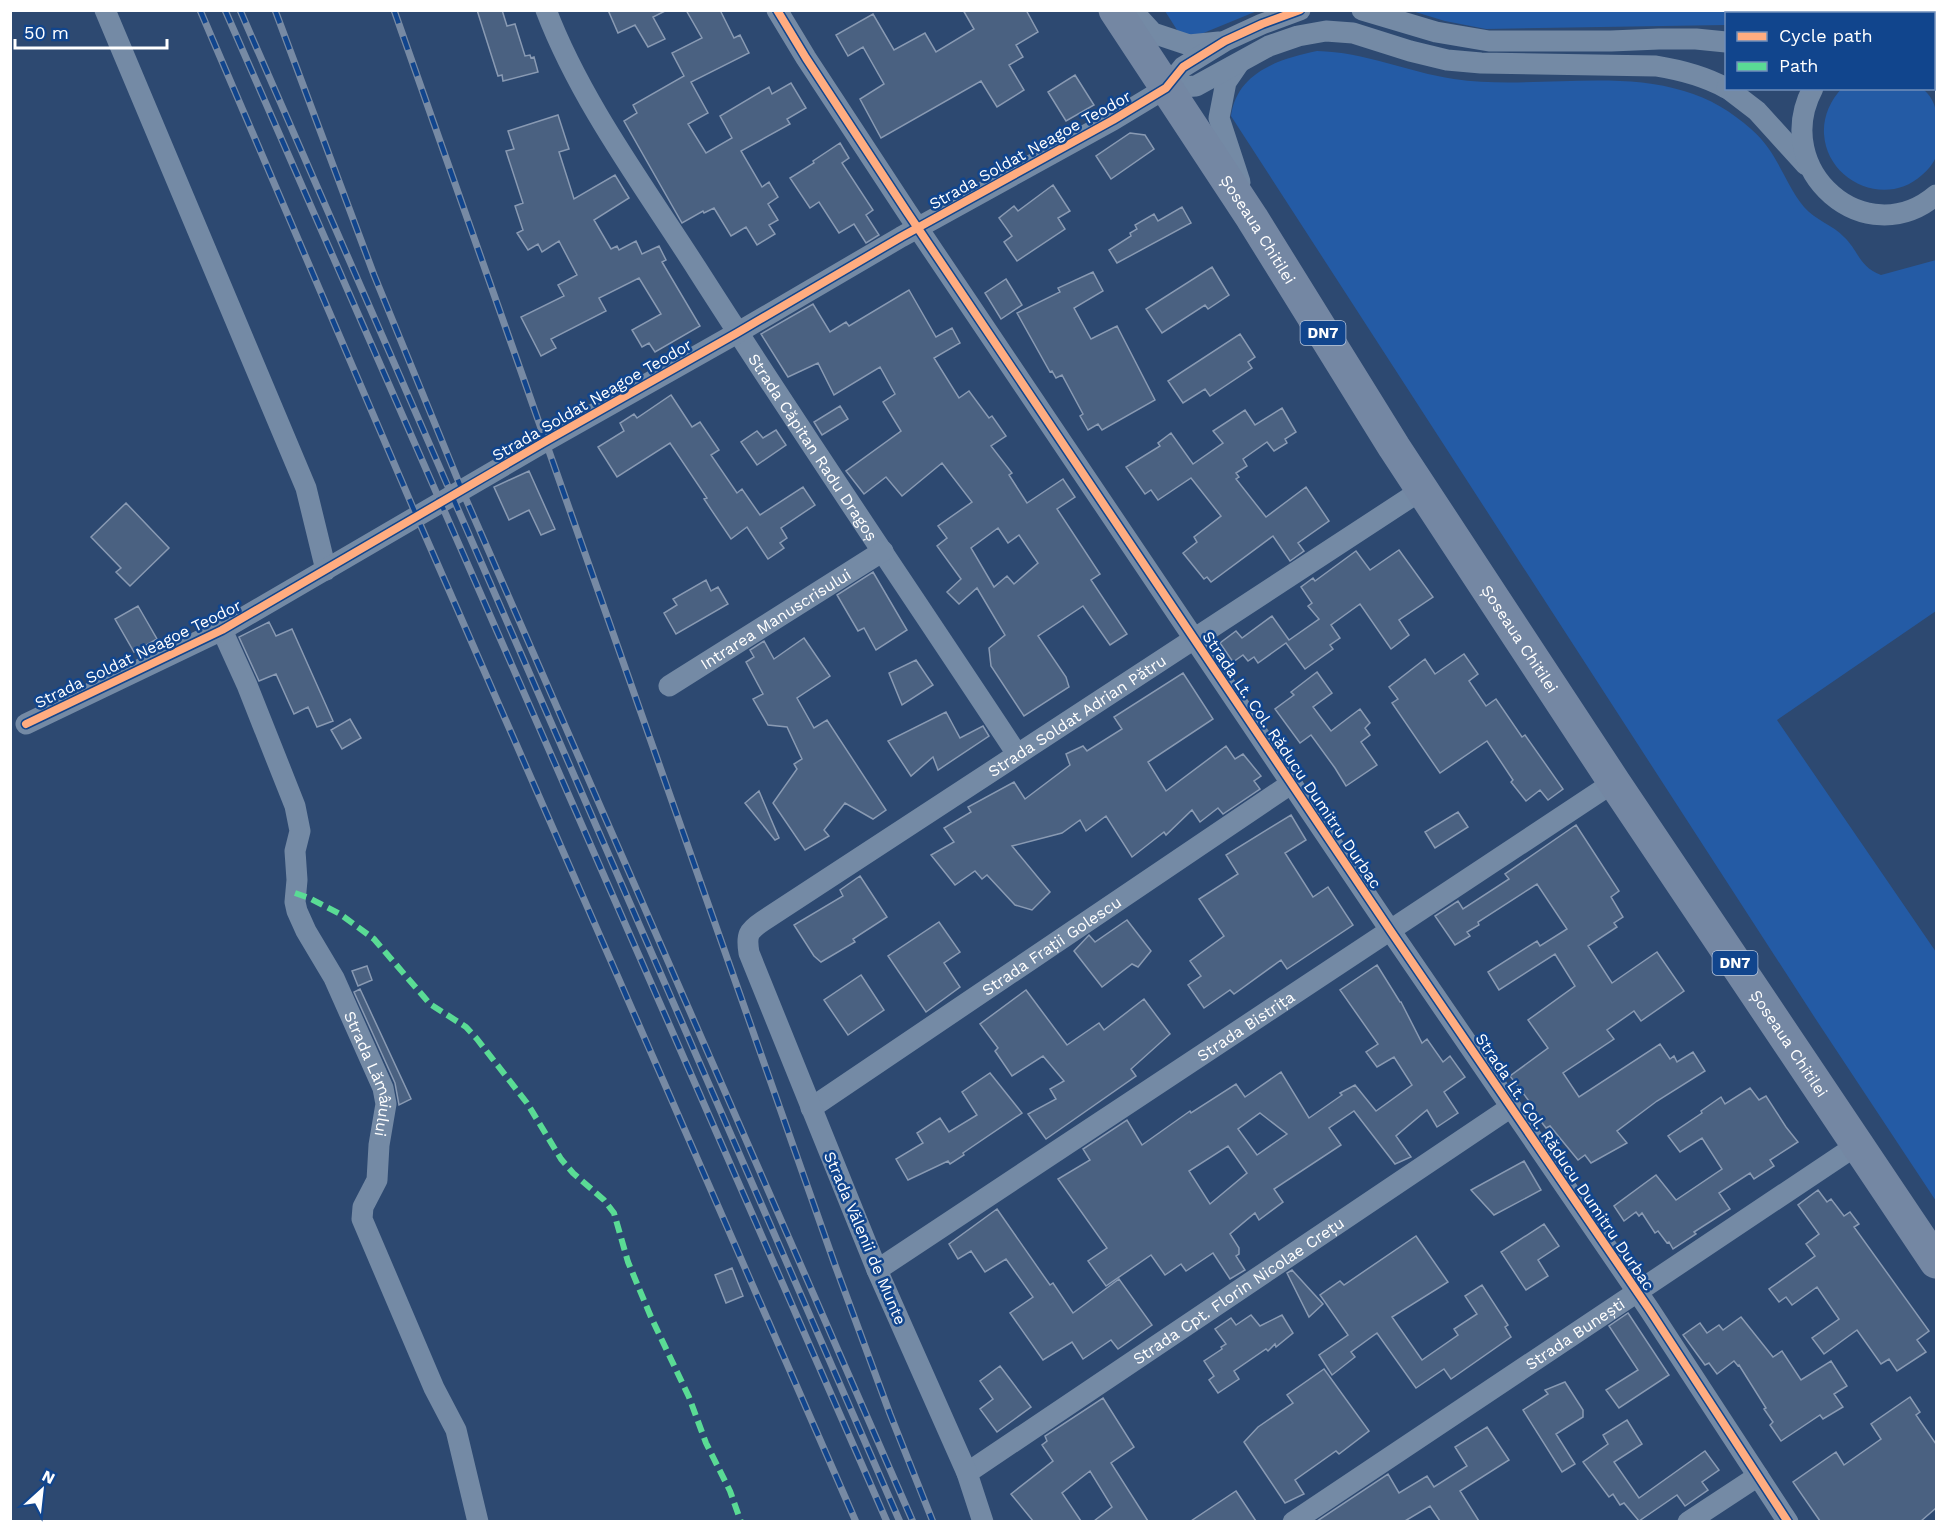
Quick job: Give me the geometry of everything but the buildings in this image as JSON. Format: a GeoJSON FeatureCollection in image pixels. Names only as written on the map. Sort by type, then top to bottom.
{"type":"FeatureCollection","features":[{"type":"Feature","properties":{"kind":"main road","name":"Șoseaua Chitilei"},"geometry":{"type":"LineString","coordinates":[[1115,10],[1251,218],[1394,447],[1614,782],[1936,1262]]}},
{"type":"Feature","properties":{"kind":"street"},"geometry":{"type":"LineString","coordinates":[[105,10],[306,488],[326,570]]}},
{"type":"Feature","properties":{"kind":"street","name":"Strada Căpitan Radu Dragoș"},"geometry":{"type":"LineString","coordinates":[[546,10],[555,35],[590,102],[737,333],[1017,754]]}},
{"type":"Feature","properties":{"kind":"street","name":"Strada Lt. Col. Răducu Dumitru Durbac"},"geometry":{"type":"LineString","coordinates":[[777,10],[918,228],[1788,1521]]}},
{"type":"Feature","properties":{"kind":"street"},"geometry":{"type":"LineString","coordinates":[[1132,10],[1152,33],[1173,40],[1189,45],[1225,41]]}},
{"type":"Feature","properties":{"kind":"street"},"geometry":{"type":"LineString","coordinates":[[1166,88],[1183,67],[1225,41],[1300,10]]}},
{"type":"Feature","properties":{"kind":"street"},"geometry":{"type":"LineString","coordinates":[[1362,10],[1436,32],[1489,41],[1696,39],[1725,42]]}},
{"type":"Feature","properties":{"kind":"street"},"geometry":{"type":"LineString","coordinates":[[1166,88],[1196,86],[1269,46],[1298,36],[1326,31],[1353,33],[1447,60],[1481,63],[1656,66],[1691,73],[1725,87]]}},
{"type":"Feature","properties":{"kind":"street"},"geometry":{"type":"LineString","coordinates":[[1239,62],[1226,82],[1219,118],[1251,218]]}},
{"type":"Feature","properties":{"kind":"street","name":"Strada Soldat Neagoe Teodor"},"geometry":{"type":"LineString","coordinates":[[26,724],[222,630],[546,441],[1166,88]]}},
{"type":"Feature","properties":{"kind":"street"},"geometry":{"type":"LineString","coordinates":[[1730,90],[1757,111],[1809,168],[1825,190],[1847,206],[1874,214],[1901,213],[1927,203],[1936,195]]}},
{"type":"Feature","properties":{"kind":"street"},"geometry":{"type":"LineString","coordinates":[[1809,168],[1802,147],[1801,125],[1806,103],[1812,90]]}},
{"type":"Feature","properties":{"kind":"street","name":"Strada Soldat Adrian Pătru"},"geometry":{"type":"LineString","coordinates":[[749,953],[747,938],[752,928],[1423,489]]}},
{"type":"Feature","properties":{"kind":"street","name":"Intrarea Manuscrisului"},"geometry":{"type":"LineString","coordinates":[[669,686],[883,551]]}},
{"type":"Feature","properties":{"kind":"street","name":"Strada Lămâiului"},"geometry":{"type":"LineString","coordinates":[[222,630],[247,684],[295,806],[300,831],[295,851],[297,911],[334,978],[383,1088],[386,1104],[379,1145],[377,1180],[363,1207],[362,1219],[434,1388],[456,1430],[478,1521]]}},
{"type":"Feature","properties":{"kind":"street","name":"Strada Bistrița"},"geometry":{"type":"LineString","coordinates":[[877,1270],[1614,782]]}},
{"type":"Feature","properties":{"kind":"street","name":"Strada Frații Golescu"},"geometry":{"type":"LineString","coordinates":[[812,1108],[1292,783]]}},
{"type":"Feature","properties":{"kind":"street","name":"Strada Vălenii de Munte"},"geometry":{"type":"LineString","coordinates":[[749,953],[877,1270],[967,1473],[983,1521]]}},
{"type":"Feature","properties":{"kind":"street","name":"Strada Cpt. Florin Nicolae Crețu"},"geometry":{"type":"LineString","coordinates":[[967,1473],[1511,1107]]}},
{"type":"Feature","properties":{"kind":"street","name":"Strada Bunești"},"geometry":{"type":"LineString","coordinates":[[1299,1520],[1857,1145]]}},
{"type":"Feature","properties":{"kind":"street"},"geometry":{"type":"LineString","coordinates":[[1688,1521],[1758,1476]]}},
{"type":"Feature","properties":{"kind":"shaded area"},"geometry":{"type":"Polygon","coordinates":[[[1165,11],[1257,11],[1184,41],[1165,11]]]}},
{"type":"Feature","properties":{"kind":"shaded area"},"geometry":{"type":"Polygon","coordinates":[[[1412,11],[1884,11],[1725,12],[1725,25],[1486,29],[1445,21],[1412,11]]]}},
{"type":"Feature","properties":{"kind":"shaded area"},"geometry":{"type":"Polygon","coordinates":[[[1317,51],[1369,58],[1454,79],[1482,82],[1629,81],[1693,94],[1728,111],[1760,138],[1768,147],[1804,207],[1840,233],[1868,268],[1881,275],[1936,260],[1936,611],[1777,720],[1936,952],[1936,1201],[1231,116],[1235,101],[1251,78],[1275,63],[1317,51]]]}},
{"type":"Feature","properties":{"kind":"shaded area"},"geometry":{"type":"Polygon","coordinates":[[[1840,90],[1924,90],[1935,106],[1937,155],[1933,162],[1922,175],[1908,185],[1892,189],[1876,189],[1861,185],[1847,177],[1836,165],[1828,151],[1824,134],[1828,109],[1840,90]]]}},
{"type":"Feature","properties":{"kind":"railway"},"geometry":{"type":"LineString","coordinates":[[200,10],[417,517],[856,1522]]}},
{"type":"Feature","properties":{"kind":"railway"},"geometry":{"type":"LineString","coordinates":[[225,10],[887,1522]]}},
{"type":"Feature","properties":{"kind":"railway"},"geometry":{"type":"LineString","coordinates":[[240,10],[900,1522]]}},
{"type":"Feature","properties":{"kind":"railway"},"geometry":{"type":"LineString","coordinates":[[275,10],[374,275],[462,490],[913,1522]]}},
{"type":"Feature","properties":{"kind":"railway"},"geometry":{"type":"LineString","coordinates":[[394,10],[835,1265],[933,1522]]}},
{"type":"Feature","properties":{"kind":"marked path"},"geometry":{"type":"LineString","coordinates":[[295,893],[340,914],[374,939],[430,1004],[466,1027],[527,1103],[561,1159],[573,1173],[604,1200],[614,1213],[628,1262],[689,1397],[706,1443],[730,1491],[741,1522]]}},
{"type":"Feature","properties":{"kind":"cycle path"},"geometry":{"type":"LineString","coordinates":[[777,10],[907,212],[1390,930],[1649,1309],[1788,1522]]}},
{"type":"Feature","properties":{"kind":"cycle path"},"geometry":{"type":"LineString","coordinates":[[26,724],[222,630],[901,237],[1113,120],[1166,88],[1183,67],[1225,41],[1300,10]]}}]}
